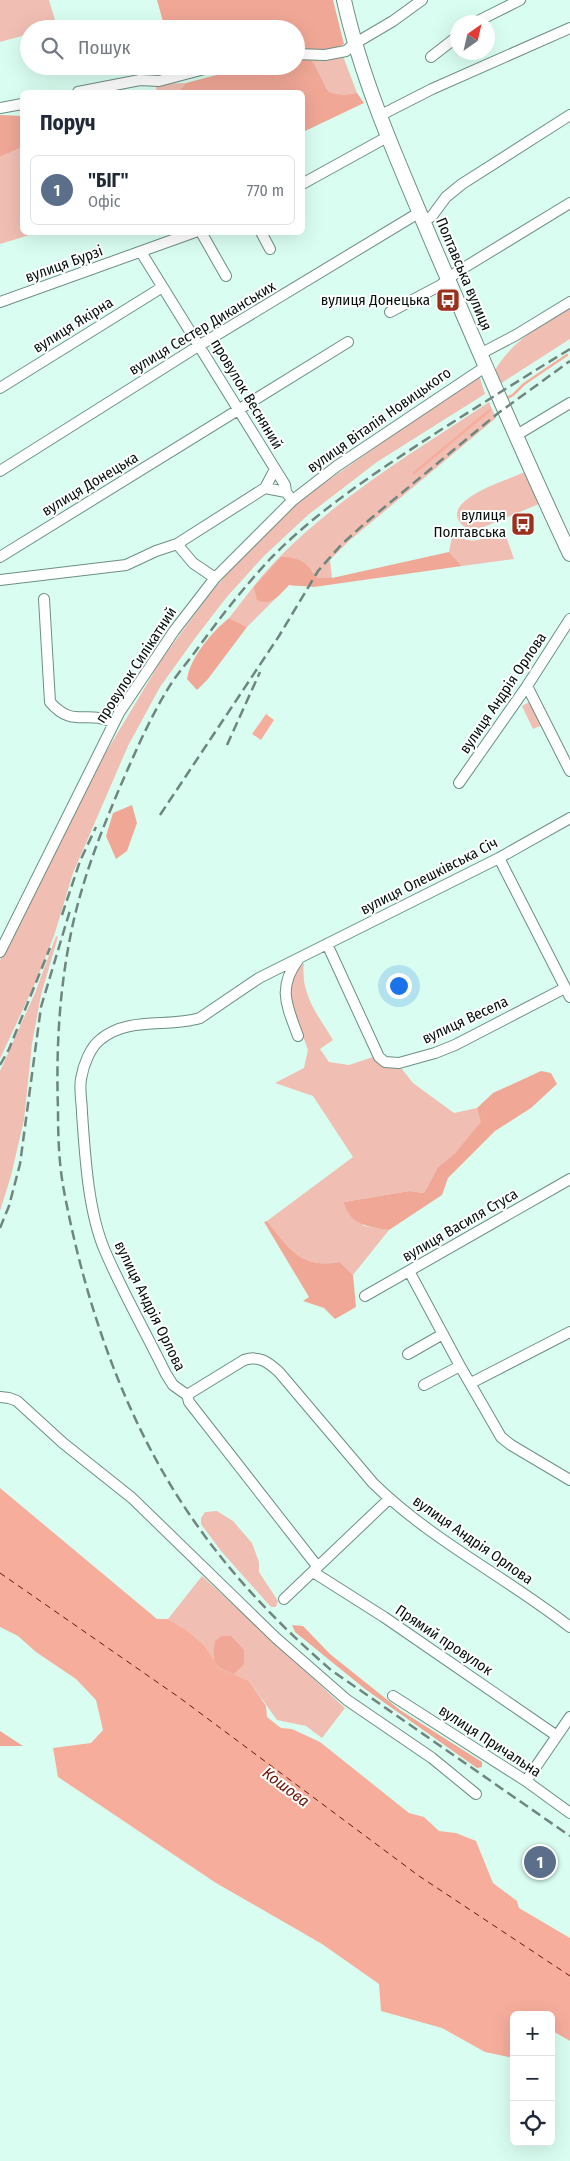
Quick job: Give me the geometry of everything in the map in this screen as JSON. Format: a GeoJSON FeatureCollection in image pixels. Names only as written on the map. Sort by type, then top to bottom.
{"type":"FeatureCollection","features":[{"type":"Feature","properties":{"kind":"main road","name":"Полтавська вулиця"},"geometry":{"type":"LineString","coordinates":[[344,0],[354,44],[389,136],[482,360],[570,554]]}},
{"type":"Feature","properties":{"kind":"street"},"geometry":{"type":"LineString","coordinates":[[305,54],[325,55],[346,51],[422,0]]}},
{"type":"Feature","properties":{"kind":"street"},"geometry":{"type":"LineString","coordinates":[[490,15],[520,0]]}},
{"type":"Feature","properties":{"kind":"street"},"geometry":{"type":"LineString","coordinates":[[381,115],[432,89],[570,28]]}},
{"type":"Feature","properties":{"kind":"street"},"geometry":{"type":"LineString","coordinates":[[431,56],[450,42]]}},
{"type":"Feature","properties":{"kind":"street"},"geometry":{"type":"LineString","coordinates":[[88,90],[140,80],[159,81],[182,75]]}},
{"type":"Feature","properties":{"kind":"street"},"geometry":{"type":"LineString","coordinates":[[0,108],[20,104]]}},
{"type":"Feature","properties":{"kind":"street","name":"вулиця Сестер Диканських"},"geometry":{"type":"LineString","coordinates":[[0,471],[200,345],[422,216],[432,216],[446,197],[462,184],[570,115]]}},
{"type":"Feature","properties":{"kind":"street"},"geometry":{"type":"LineString","coordinates":[[305,182],[389,136]]}},
{"type":"Feature","properties":{"kind":"street"},"geometry":{"type":"LineString","coordinates":[[390,312],[441,284],[570,203]]}},
{"type":"Feature","properties":{"kind":"street","name":"вулиця Бурзі"},"geometry":{"type":"LineString","coordinates":[[0,302],[187,235]]}},
{"type":"Feature","properties":{"kind":"street"},"geometry":{"type":"LineString","coordinates":[[203,235],[226,276]]}},
{"type":"Feature","properties":{"kind":"street"},"geometry":{"type":"LineString","coordinates":[[263,235],[270,249]]}},
{"type":"Feature","properties":{"kind":"street","name":"провулок Весняний"},"geometry":{"type":"LineString","coordinates":[[141,252],[161,288],[200,345],[240,410],[285,485],[289,496]]}},
{"type":"Feature","properties":{"kind":"street","name":"вулиця Якірна"},"geometry":{"type":"LineString","coordinates":[[0,388],[161,288]]}},
{"type":"Feature","properties":{"kind":"street","name":"вулиця Віталія Новицького"},"geometry":{"type":"LineString","coordinates":[[289,496],[337,466],[516,335],[570,302]]}},
{"type":"Feature","properties":{"kind":"street","name":"вулиця Донецька"},"geometry":{"type":"LineString","coordinates":[[0,557],[348,342]]}},
{"type":"Feature","properties":{"kind":"street"},"geometry":{"type":"LineString","coordinates":[[515,436],[570,403]]}},
{"type":"Feature","properties":{"kind":"street"},"geometry":{"type":"LineString","coordinates":[[0,580],[126,566],[156,550],[177,544],[265,488],[275,470]]}},
{"type":"Feature","properties":{"kind":"street"},"geometry":{"type":"LineString","coordinates":[[265,488],[289,496]]}},
{"type":"Feature","properties":{"kind":"street","name":"провулок Силікатний"},"geometry":{"type":"LineString","coordinates":[[0,952],[114,723],[174,631],[215,578],[289,496]]}},
{"type":"Feature","properties":{"kind":"street"},"geometry":{"type":"LineString","coordinates":[[177,544],[194,563],[215,578]]}},
{"type":"Feature","properties":{"kind":"street"},"geometry":{"type":"LineString","coordinates":[[44,599],[50,702],[59,712],[66,716],[75,718],[100,717],[114,723]]}},
{"type":"Feature","properties":{"kind":"street","name":"вулиця Андрія Орлова"},"geometry":{"type":"LineString","coordinates":[[460,783],[527,686],[570,619]]}},
{"type":"Feature","properties":{"kind":"street"},"geometry":{"type":"LineString","coordinates":[[527,686],[570,771]]}},
{"type":"Feature","properties":{"kind":"street","name":"вулиця Олешківська Січ"},"geometry":{"type":"LineString","coordinates":[[300,958],[499,858],[570,818]]}},
{"type":"Feature","properties":{"kind":"street"},"geometry":{"type":"LineString","coordinates":[[499,858],[568,992]]}},
{"type":"Feature","properties":{"kind":"street","name":"вулиця Весела"},"geometry":{"type":"LineString","coordinates":[[327,944],[379,1058],[392,1064],[435,1054],[568,992]]}},
{"type":"Feature","properties":{"kind":"street"},"geometry":{"type":"LineString","coordinates":[[298,1036],[287,1007],[286,979],[300,958]]}},
{"type":"Feature","properties":{"kind":"street","name":"вулиця Андрія Орлова"},"geometry":{"type":"LineString","coordinates":[[300,958],[259,978],[200,1018],[190,1021],[141,1024],[116,1031],[100,1039],[84,1064],[80,1081],[84,1140],[94,1219],[105,1250],[173,1385],[187,1395],[244,1360],[260,1358],[279,1372],[373,1483],[389,1499],[467,1557],[510,1584],[570,1627]]}},
{"type":"Feature","properties":{"kind":"street","name":"вулиця Василя Стуса"},"geometry":{"type":"LineString","coordinates":[[365,1296],[570,1179]]}},
{"type":"Feature","properties":{"kind":"street"},"geometry":{"type":"LineString","coordinates":[[409,1271],[460,1366],[505,1441],[570,1480]]}},
{"type":"Feature","properties":{"kind":"street"},"geometry":{"type":"LineString","coordinates":[[471,1383],[570,1332]]}},
{"type":"Feature","properties":{"kind":"street"},"geometry":{"type":"LineString","coordinates":[[408,1354],[442,1334]]}},
{"type":"Feature","properties":{"kind":"street"},"geometry":{"type":"LineString","coordinates":[[424,1385],[460,1366]]}},
{"type":"Feature","properties":{"kind":"street","name":"Прямий провулок"},"geometry":{"type":"LineString","coordinates":[[187,1395],[189,1402],[315,1569],[559,1734],[570,1738]]}},
{"type":"Feature","properties":{"kind":"street"},"geometry":{"type":"LineString","coordinates":[[0,1397],[17,1401],[63,1443],[132,1498],[276,1638],[346,1700],[432,1758],[476,1794]]}},
{"type":"Feature","properties":{"kind":"street"},"geometry":{"type":"LineString","coordinates":[[284,1599],[389,1499]]}},
{"type":"Feature","properties":{"kind":"street","name":"вулиця Причальна"},"geometry":{"type":"LineString","coordinates":[[392,1696],[526,1781],[570,1813]]}},
{"type":"Feature","properties":{"kind":"street"},"geometry":{"type":"LineString","coordinates":[[526,1781],[570,1717]]}},
{"type":"Feature","properties":{"kind":"shaded area"},"geometry":{"type":"Polygon","coordinates":[[[0,0],[49,0],[55,20],[20,20],[20,36],[0,42],[0,0]]]}},
{"type":"Feature","properties":{"kind":"shaded area"},"geometry":{"type":"Polygon","coordinates":[[[157,0],[333,0],[344,44],[327,51],[305,51],[305,20],[163,20],[157,0]]]}},
{"type":"Feature","properties":{"kind":"shaded area"},"geometry":{"type":"Polygon","coordinates":[[[343,56],[357,93],[343,95],[329,92],[311,60],[343,56]]]}},
{"type":"Feature","properties":{"kind":"shaded area"},"geometry":{"type":"Polygon","coordinates":[[[305,60],[311,60],[329,92],[343,95],[357,93],[364,103],[305,131],[305,90],[180,90],[186,83],[217,75],[305,75],[305,60]]]}},
{"type":"Feature","properties":{"kind":"shaded area"},"geometry":{"type":"Polygon","coordinates":[[[186,83],[180,90],[156,90],[155,84],[186,83]]]}},
{"type":"Feature","properties":{"kind":"shaded area"},"geometry":{"type":"Polygon","coordinates":[[[0,115],[20,116],[20,148],[0,157],[0,115]]]}},
{"type":"Feature","properties":{"kind":"shaded area"},"geometry":{"type":"Polygon","coordinates":[[[20,148],[20,235],[29,235],[0,244],[0,157],[20,148]]]}},
{"type":"Feature","properties":{"kind":"shaded area"},"geometry":{"type":"Polygon","coordinates":[[[570,307],[570,339],[500,384],[494,372],[509,351],[548,320],[570,307]]]}},
{"type":"Feature","properties":{"kind":"shaded area"},"geometry":{"type":"Polygon","coordinates":[[[475,378],[480,378],[485,394],[377,462],[308,515],[264,556],[226,598],[160,687],[128,746],[73,873],[54,936],[37,979],[0,1059],[0,960],[102,759],[162,659],[209,595],[237,562],[283,516],[310,493],[475,378]]]}},
{"type":"Feature","properties":{"kind":"shaded area"},"geometry":{"type":"Polygon","coordinates":[[[489,402],[496,418],[349,541],[330,560],[332,578],[317,578],[312,570],[298,586],[289,585],[247,627],[229,618],[270,567],[320,520],[375,478],[489,402]]]}},
{"type":"Feature","properties":{"kind":"shaded area"},"geometry":{"type":"Polygon","coordinates":[[[525,472],[539,504],[479,529],[468,528],[461,524],[457,513],[461,505],[470,497],[481,490],[525,472]]]}},
{"type":"Feature","properties":{"kind":"shaded area"},"geometry":{"type":"Polygon","coordinates":[[[504,530],[514,559],[462,566],[449,552],[453,531],[465,539],[477,540],[504,530]]]}},
{"type":"Feature","properties":{"kind":"shaded area"},"geometry":{"type":"Polygon","coordinates":[[[449,552],[462,566],[314,587],[289,585],[279,596],[267,602],[257,600],[254,587],[281,557],[293,558],[302,562],[307,565],[317,578],[332,578],[449,552]]]}},
{"type":"Feature","properties":{"kind":"shaded area"},"geometry":{"type":"Polygon","coordinates":[[[229,618],[247,627],[208,679],[197,690],[187,679],[189,670],[209,637],[229,618]]]}},
{"type":"Feature","properties":{"kind":"shaded area"},"geometry":{"type":"Polygon","coordinates":[[[531,701],[543,725],[533,729],[522,706],[531,701]]]}},
{"type":"Feature","properties":{"kind":"shaded area"},"geometry":{"type":"Polygon","coordinates":[[[132,805],[137,823],[127,851],[116,859],[106,836],[113,813],[132,805]]]}},
{"type":"Feature","properties":{"kind":"shaded area"},"geometry":{"type":"Polygon","coordinates":[[[56,936],[58,937],[41,995],[32,1044],[24,1120],[11,1176],[0,1211],[0,1071],[35,993],[56,936]]]}},
{"type":"Feature","properties":{"kind":"shaded area"},"geometry":{"type":"Polygon","coordinates":[[[304,963],[303,974],[307,994],[316,1013],[333,1040],[320,1049],[329,1062],[349,1065],[373,1057],[386,1066],[402,1069],[413,1083],[454,1113],[477,1108],[482,1122],[455,1153],[438,1167],[424,1193],[409,1191],[344,1202],[364,1226],[389,1230],[353,1275],[340,1262],[315,1262],[297,1254],[289,1248],[267,1221],[353,1157],[313,1096],[275,1083],[304,1068],[308,1050],[292,1006],[291,977],[304,963]]]}},
{"type":"Feature","properties":{"kind":"shaded area"},"geometry":{"type":"Polygon","coordinates":[[[541,1071],[551,1073],[557,1084],[531,1108],[495,1131],[448,1178],[442,1195],[389,1230],[361,1224],[350,1216],[344,1202],[409,1191],[424,1193],[438,1167],[455,1153],[481,1122],[477,1108],[493,1093],[541,1071]]]}},
{"type":"Feature","properties":{"kind":"shaded area"},"geometry":{"type":"Polygon","coordinates":[[[267,1221],[289,1248],[305,1259],[326,1263],[340,1262],[353,1275],[356,1307],[335,1319],[324,1308],[303,1301],[309,1297],[264,1222],[267,1221]]]}},
{"type":"Feature","properties":{"kind":"shaded area"},"geometry":{"type":"Polygon","coordinates":[[[217,1511],[233,1521],[252,1543],[259,1562],[259,1572],[278,1601],[276,1607],[271,1607],[221,1551],[201,1524],[201,1518],[205,1512],[217,1511]]]}},
{"type":"Feature","properties":{"kind":"shaded area"},"geometry":{"type":"Polygon","coordinates":[[[202,1576],[345,1708],[322,1738],[306,1726],[277,1720],[249,1681],[218,1668],[204,1645],[188,1631],[168,1619],[202,1576]]]}},
{"type":"Feature","properties":{"kind":"shaded area"},"geometry":{"type":"Polygon","coordinates":[[[292,1625],[303,1626],[330,1654],[400,1710],[482,1762],[482,1767],[477,1768],[365,1689],[295,1632],[292,1625]]]}},
{"type":"Feature","properties":{"kind":"shaded area"},"geometry":{"type":"Polygon","coordinates":[[[222,1636],[231,1636],[244,1650],[244,1664],[234,1674],[218,1666],[214,1659],[215,1641],[222,1636]]]}},
{"type":"Feature","properties":{"kind":"shaded area"},"geometry":{"type":"Polygon","coordinates":[[[0,1731],[23,1746],[0,1746],[0,1731]]]}},
{"type":"Feature","properties":{"kind":"water"},"geometry":{"type":"Polygon","coordinates":[[[266,714],[274,720],[261,740],[252,734],[266,714]]]}},
{"type":"Feature","properties":{"kind":"water","name":"Кошова"},"geometry":{"type":"Polygon","coordinates":[[[0,1488],[157,1619],[168,1619],[188,1631],[204,1645],[219,1668],[249,1681],[266,1706],[267,1717],[281,1728],[292,1729],[320,1742],[409,1813],[424,1817],[439,1831],[456,1833],[476,1841],[493,1883],[517,1901],[519,1908],[570,1938],[570,2041],[555,2032],[555,2011],[510,2011],[510,2057],[485,2052],[442,2028],[381,2011],[379,1984],[322,1944],[216,1883],[58,1777],[53,1748],[91,1743],[103,1730],[96,1700],[76,1679],[36,1652],[18,1636],[0,1627],[0,1488]]]}},
{"type":"Feature","properties":{"kind":"waterway"},"geometry":{"type":"LineString","coordinates":[[505,399],[567,355]]}},
{"type":"Feature","properties":{"kind":"waterway"},"geometry":{"type":"LineString","coordinates":[[414,473],[490,410]]}},
{"type":"Feature","properties":{"kind":"ferry route"},"geometry":{"type":"LineString","coordinates":[[0,1573],[180,1698],[419,1876],[570,1976]]}},
{"type":"Feature","properties":{"kind":"railway"},"geometry":{"type":"LineString","coordinates":[[570,349],[395,460],[310,522],[271,558],[251,580],[172,682],[147,727],[120,787],[98,841],[80,896],[71,933],[64,977],[59,1021],[57,1088],[62,1181],[73,1235],[97,1321],[129,1405],[148,1445],[194,1521],[225,1562],[258,1600],[331,1670],[570,1836]]}},
{"type":"Feature","properties":{"kind":"railway"},"geometry":{"type":"LineString","coordinates":[[160,815],[279,636],[318,571],[341,545],[497,414],[570,361]]}},
{"type":"Feature","properties":{"kind":"railway"},"geometry":{"type":"LineString","coordinates":[[227,745],[260,672]]}},
{"type":"Feature","properties":{"kind":"railway"},"geometry":{"type":"LineString","coordinates":[[62,915],[80,861],[96,827]]}},
{"type":"Feature","properties":{"kind":"railway"},"geometry":{"type":"LineString","coordinates":[[0,1228],[9,1206],[20,1164],[41,1007],[71,907]]}},
{"type":"Feature","properties":{"kind":"railway"},"geometry":{"type":"LineString","coordinates":[[0,1065],[9,1049],[50,948]]}},
{"type":"Feature","properties":{"kind":"place","name":"вулиця Донецька"},"geometry":{"type":"Point","coordinates":[448,300]}},
{"type":"Feature","properties":{"kind":"place","name":"вулиця Полтавська"},"geometry":{"type":"Point","coordinates":[523,524]}},
{"type":"Feature","properties":{"kind":"place","name":"\"БІГ\""},"geometry":{"type":"Point","coordinates":[540,1862]}}]}
